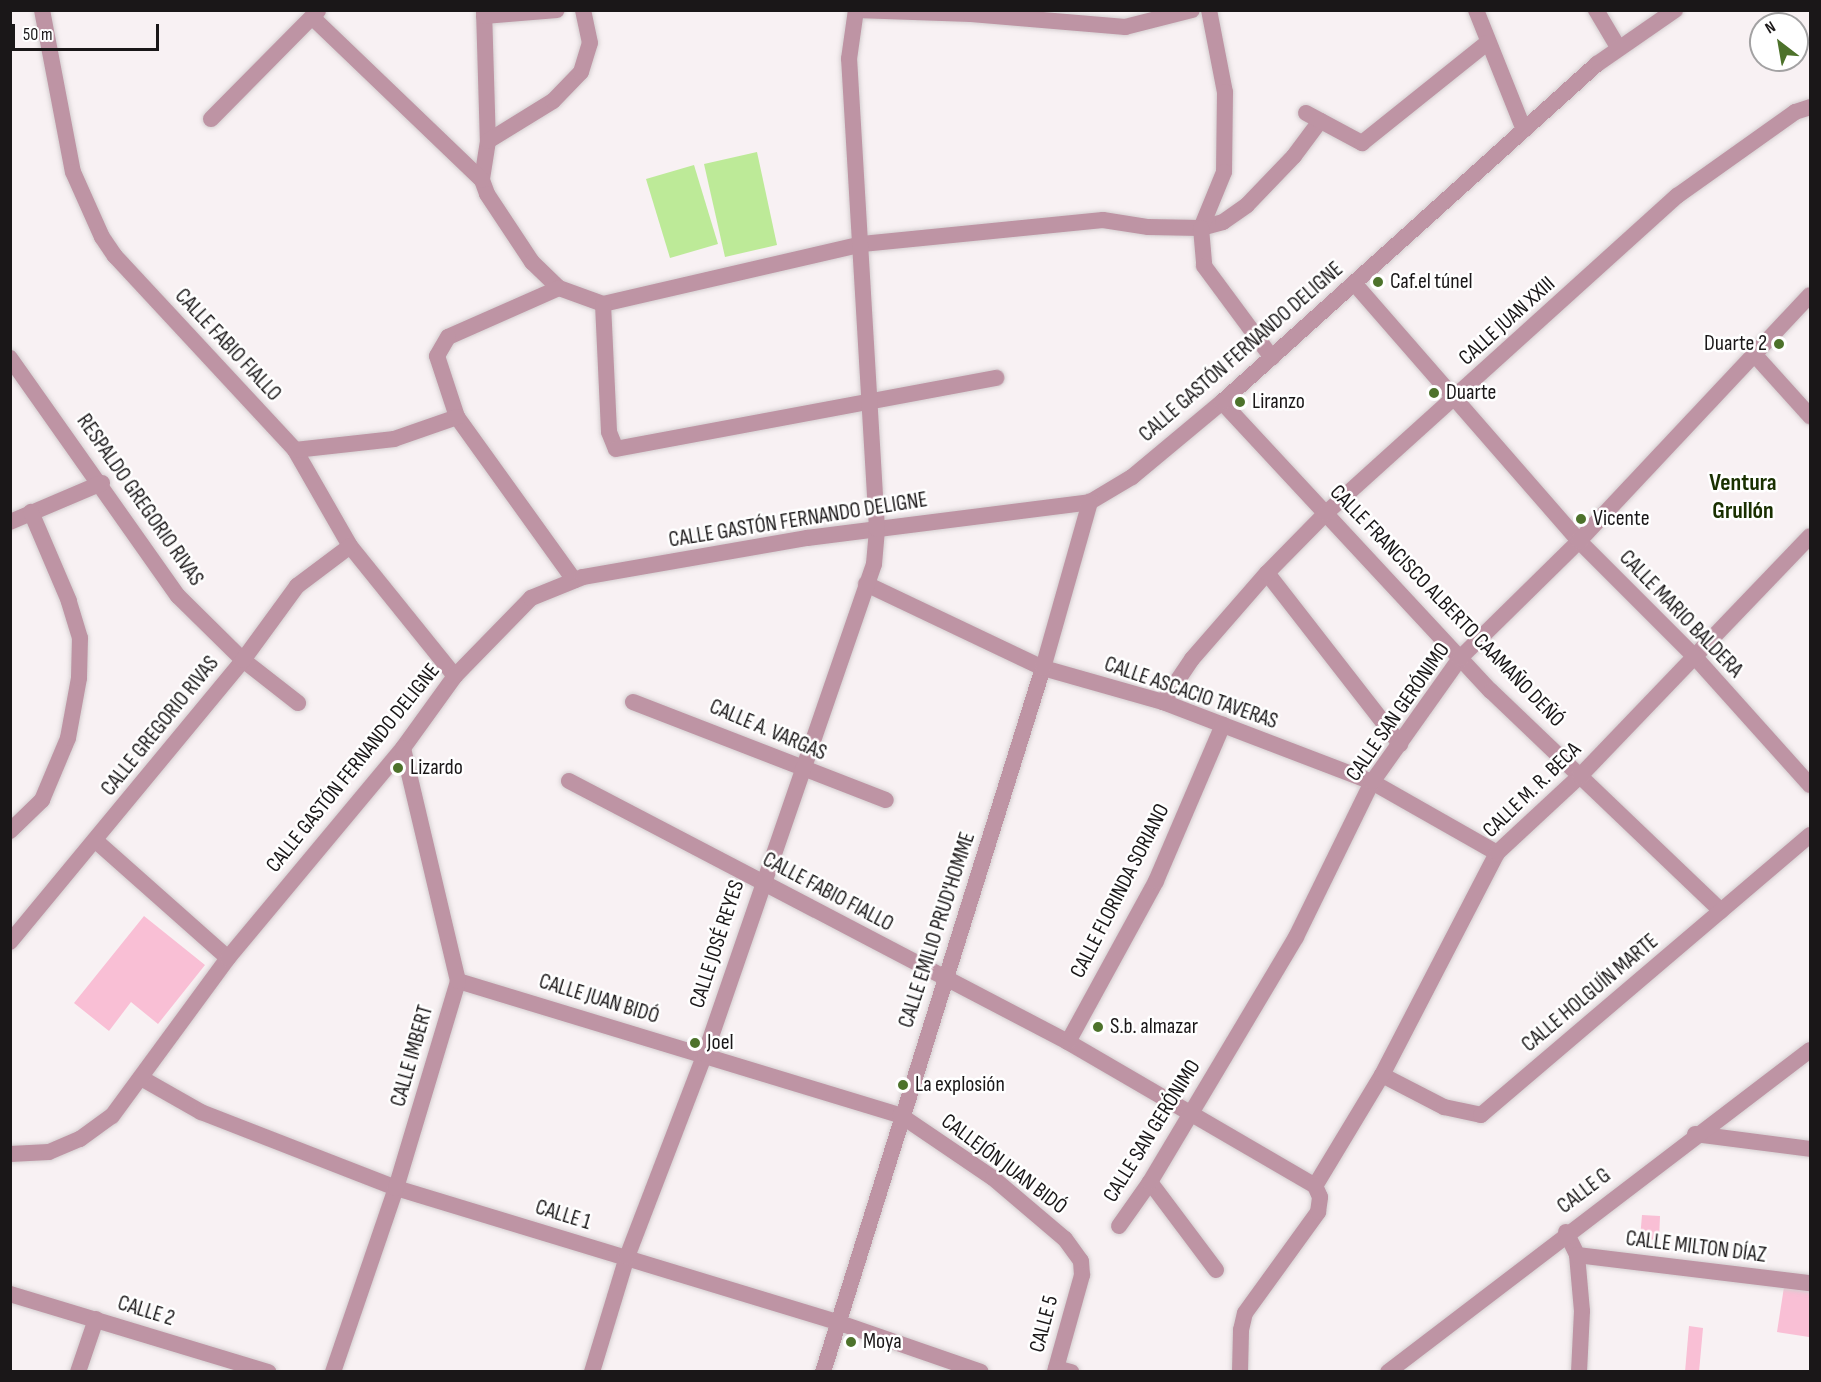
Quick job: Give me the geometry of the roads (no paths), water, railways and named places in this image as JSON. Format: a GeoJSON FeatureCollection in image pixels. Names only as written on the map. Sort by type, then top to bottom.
{"type":"FeatureCollection","features":[{"type":"Feature","properties":{"kind":"street","name":"CALLE FABIO FIALLO"},"geometry":{"type":"LineString","coordinates":[[42,10],[73,172],[102,237],[115,256],[295,450],[350,546],[455,676]]}},
{"type":"Feature","properties":{"kind":"street"},"geometry":{"type":"LineString","coordinates":[[482,180],[488,141],[484,13],[557,10]]}},
{"type":"Feature","properties":{"kind":"street"},"geometry":{"type":"LineString","coordinates":[[488,141],[553,101],[580,72],[590,43],[583,10]]}},
{"type":"Feature","properties":{"kind":"street"},"geometry":{"type":"LineString","coordinates":[[856,11],[971,14],[1125,27],[1192,10]]}},
{"type":"Feature","properties":{"kind":"street"},"geometry":{"type":"LineString","coordinates":[[1209,10],[1225,92],[1224,172],[1201,228],[1204,266],[1272,358]]}},
{"type":"Feature","properties":{"kind":"street"},"geometry":{"type":"LineString","coordinates":[[1476,10],[1487,43],[1524,130]]}},
{"type":"Feature","properties":{"kind":"street"},"geometry":{"type":"LineString","coordinates":[[1596,10],[1618,47]]}},
{"type":"Feature","properties":{"kind":"street","name":"CALLE GASTÓN FERNANDO DELIGNE"},"geometry":{"type":"LineString","coordinates":[[10,1154],[49,1152],[80,1139],[112,1116],[228,958],[403,748],[455,676],[531,598],[574,580],[877,528],[1090,502],[1132,477],[1222,402],[1618,47],[1675,10]]}},
{"type":"Feature","properties":{"kind":"street","name":"CALLE JOSÉ REYES"},"geometry":{"type":"LineString","coordinates":[[592,1371],[627,1257],[705,1054],[762,881],[874,564],[877,528],[868,402],[862,244],[849,59],[856,11]]}},
{"type":"Feature","properties":{"kind":"street"},"geometry":{"type":"LineString","coordinates":[[211,119],[316,14],[482,180],[532,262],[559,288],[603,304],[862,244],[1093,220],[1148,227],[1201,228],[1223,222],[1247,205],[1294,156],[1313,117],[1362,143],[1487,43]]}},
{"type":"Feature","properties":{"kind":"street","name":"CALLE JUAN XXIII"},"geometry":{"type":"LineString","coordinates":[[1163,702],[1192,659],[1267,573],[1326,513],[1456,399],[1677,195],[1795,112],[1810,107]]}},
{"type":"Feature","properties":{"kind":"street","name":"CALLE MARIO BALDERA"},"geometry":{"type":"LineString","coordinates":[[1354,283],[1579,541],[1695,657],[1810,785]]}},
{"type":"Feature","properties":{"kind":"street"},"geometry":{"type":"LineString","coordinates":[[559,288],[448,337],[441,344],[437,356],[457,417],[574,580]]}},
{"type":"Feature","properties":{"kind":"street","name":"CALLE SAN GERÓNIMO"},"geometry":{"type":"LineString","coordinates":[[1119,1226],[1150,1182],[1296,937],[1372,782],[1460,658],[1579,541],[1810,295]]}},
{"type":"Feature","properties":{"kind":"street"},"geometry":{"type":"LineString","coordinates":[[603,304],[609,432],[616,449],[996,378]]}},
{"type":"Feature","properties":{"kind":"street"},"geometry":{"type":"LineString","coordinates":[[1754,354],[1810,416]]}},
{"type":"Feature","properties":{"kind":"street","name":"RESPALDO GREGORIO RIVAS"},"geometry":{"type":"LineString","coordinates":[[10,358],[102,483],[178,596],[243,660],[298,703]]}},
{"type":"Feature","properties":{"kind":"street","name":"CALLE FRANCISCO ALBERTO CAAMAÑO DEÑÓ"},"geometry":{"type":"LineString","coordinates":[[1222,402],[1460,658],[1721,911]]}},
{"type":"Feature","properties":{"kind":"street"},"geometry":{"type":"LineString","coordinates":[[295,450],[394,439],[457,417]]}},
{"type":"Feature","properties":{"kind":"street"},"geometry":{"type":"LineString","coordinates":[[10,522],[102,483]]}},
{"type":"Feature","properties":{"kind":"street","name":"CALLE EMILIO PRUD'HOMME"},"geometry":{"type":"LineString","coordinates":[[823,1371],[900,1114],[945,981],[1042,668],[1090,502]]}},
{"type":"Feature","properties":{"kind":"street"},"geometry":{"type":"LineString","coordinates":[[10,831],[42,800],[68,738],[79,678],[80,638],[69,601],[31,512]]}},
{"type":"Feature","properties":{"kind":"street","name":"CALLE M. R. BECA"},"geometry":{"type":"LineString","coordinates":[[1315,1186],[1382,1074],[1497,853],[1580,776],[1810,536]]}},
{"type":"Feature","properties":{"kind":"street","name":"CALLE GREGORIO RIVAS"},"geometry":{"type":"LineString","coordinates":[[10,942],[96,841],[243,660],[297,586],[350,546]]}},
{"type":"Feature","properties":{"kind":"street"},"geometry":{"type":"LineString","coordinates":[[1267,573],[1400,744]]}},
{"type":"Feature","properties":{"kind":"street","name":"CALLE ASCACIO TAVERAS"},"geometry":{"type":"LineString","coordinates":[[866,584],[1042,668],[1163,702],[1372,782],[1497,853]]}},
{"type":"Feature","properties":{"kind":"street","name":"CALLE A. VARGAS"},"geometry":{"type":"LineString","coordinates":[[633,702],[886,800]]}},
{"type":"Feature","properties":{"kind":"street","name":"CALLE FLORINDA SORIANO"},"geometry":{"type":"LineString","coordinates":[[1068,1042],[1156,881],[1223,725]]}},
{"type":"Feature","properties":{"kind":"street","name":"CALLE IMBERT"},"geometry":{"type":"LineString","coordinates":[[333,1371],[396,1188],[458,981],[403,748]]}},
{"type":"Feature","properties":{"kind":"street","name":"CALLE FABIO FIALLO"},"geometry":{"type":"LineString","coordinates":[[569,782],[762,881],[945,981],[1068,1042],[1315,1186]]}},
{"type":"Feature","properties":{"kind":"street","name":"CALLE HOLGUÍN MARTE"},"geometry":{"type":"LineString","coordinates":[[1382,1074],[1444,1107],[1481,1115],[1810,835]]}},
{"type":"Feature","properties":{"kind":"street"},"geometry":{"type":"LineString","coordinates":[[96,841],[228,958]]}},
{"type":"Feature","properties":{"kind":"street","name":"CALLE JUAN BIDÓ"},"geometry":{"type":"LineString","coordinates":[[458,981],[900,1114]]}},
{"type":"Feature","properties":{"kind":"street","name":"CALLE G"},"geometry":{"type":"LineString","coordinates":[[1388,1371],[1566,1232],[1810,1050]]}},
{"type":"Feature","properties":{"kind":"street","name":"CALLE 1"},"geometry":{"type":"LineString","coordinates":[[141,1078],[201,1112],[396,1188],[837,1322],[981,1371]]}},
{"type":"Feature","properties":{"kind":"street","name":"CALLEJÓN JUAN BIDÓ"},"geometry":{"type":"LineString","coordinates":[[900,1114],[993,1178],[1065,1239],[1081,1261],[1082,1275],[1077,1288]]}},
{"type":"Feature","properties":{"kind":"street"},"geometry":{"type":"LineString","coordinates":[[1695,1134],[1810,1149]]}},
{"type":"Feature","properties":{"kind":"street"},"geometry":{"type":"LineString","coordinates":[[1150,1182],[1216,1270]]}},
{"type":"Feature","properties":{"kind":"street"},"geometry":{"type":"LineString","coordinates":[[1240,1371],[1241,1330],[1245,1313],[1318,1212],[1320,1197],[1315,1186]]}},
{"type":"Feature","properties":{"kind":"street"},"geometry":{"type":"LineString","coordinates":[[1566,1232],[1576,1255],[1582,1311],[1579,1371]]}},
{"type":"Feature","properties":{"kind":"street","name":"CALLE MILTON DÍAZ"},"geometry":{"type":"LineString","coordinates":[[1576,1255],[1810,1283]]}},
{"type":"Feature","properties":{"kind":"street","name":"CALLE 5"},"geometry":{"type":"LineString","coordinates":[[1060,1370],[1077,1288]]}},
{"type":"Feature","properties":{"kind":"street","name":"CALLE 2"},"geometry":{"type":"LineString","coordinates":[[10,1294],[268,1371]]}},
{"type":"Feature","properties":{"kind":"street"},"geometry":{"type":"LineString","coordinates":[[78,1371],[96,1319]]}},
{"type":"Feature","properties":{"kind":"place","name":"Caf.el túnel"},"geometry":{"type":"Point","coordinates":[1378,282]}},
{"type":"Feature","properties":{"kind":"place","name":"Duarte 2"},"geometry":{"type":"Point","coordinates":[1779,344]}},
{"type":"Feature","properties":{"kind":"place","name":"Duarte"},"geometry":{"type":"Point","coordinates":[1434,393]}},
{"type":"Feature","properties":{"kind":"place","name":"Liranzo"},"geometry":{"type":"Point","coordinates":[1240,402]}},
{"type":"Feature","properties":{"kind":"place","name":"Vicente"},"geometry":{"type":"Point","coordinates":[1581,519]}},
{"type":"Feature","properties":{"kind":"place","name":"Lizardo"},"geometry":{"type":"Point","coordinates":[398,768]}},
{"type":"Feature","properties":{"kind":"place","name":"S.b. almazar"},"geometry":{"type":"Point","coordinates":[1098,1027]}},
{"type":"Feature","properties":{"kind":"place","name":"Joel"},"geometry":{"type":"Point","coordinates":[695,1043]}},
{"type":"Feature","properties":{"kind":"place","name":"La explosión"},"geometry":{"type":"Point","coordinates":[903,1085]}},
{"type":"Feature","properties":{"kind":"place","name":"Moya"},"geometry":{"type":"Point","coordinates":[851,1342]}},
{"type":"Feature","properties":{"kind":"district","name":"Ventura Grullón"},"geometry":{"type":"Point","coordinates":[1743,497]}}]}
